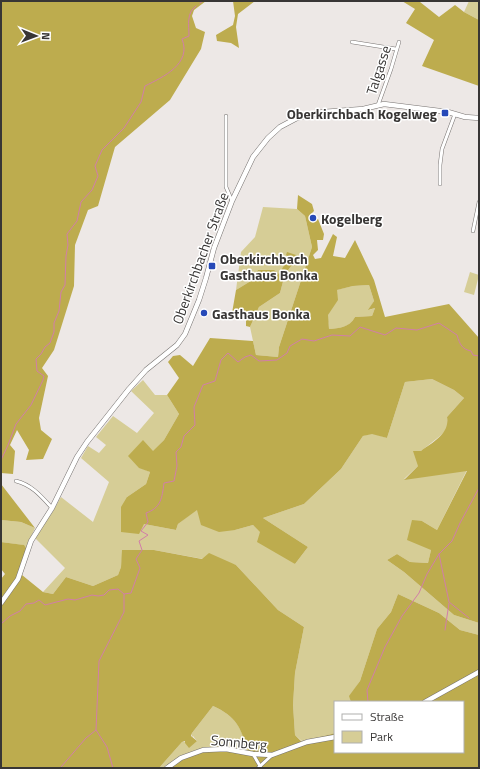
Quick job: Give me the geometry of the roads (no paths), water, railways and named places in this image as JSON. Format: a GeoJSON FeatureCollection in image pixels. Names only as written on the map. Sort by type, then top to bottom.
{"type":"FeatureCollection","features":[{"type":"Feature","properties":{"kind":"street"},"geometry":{"type":"LineString","coordinates":[[352,42],[396,49]]}},
{"type":"Feature","properties":{"kind":"street","name":"Talgasse"},"geometry":{"type":"LineString","coordinates":[[378,105],[399,42]]}},
{"type":"Feature","properties":{"kind":"street","name":"Oberkirchbacher Straße"},"geometry":{"type":"LineString","coordinates":[[1,603],[18,579],[30,544],[52,508],[87,442],[133,384],[150,367],[174,347],[185,334],[201,296],[214,248],[232,201],[253,157],[268,138],[280,127],[294,120],[323,112],[363,110],[384,104],[479,118]]}},
{"type":"Feature","properties":{"kind":"street"},"geometry":{"type":"LineString","coordinates":[[440,184],[442,149],[455,114]]}},
{"type":"Feature","properties":{"kind":"street"},"geometry":{"type":"LineString","coordinates":[[226,116],[226,187],[232,201]]}},
{"type":"Feature","properties":{"kind":"street"},"geometry":{"type":"LineString","coordinates":[[473,231],[479,202]]}},
{"type":"Feature","properties":{"kind":"street"},"geometry":{"type":"LineString","coordinates":[[16,480],[26,484],[40,494],[52,508]]}},
{"type":"Feature","properties":{"kind":"street"},"geometry":{"type":"LineString","coordinates":[[427,701],[479,672]]}},
{"type":"Feature","properties":{"kind":"street"},"geometry":{"type":"LineString","coordinates":[[272,755],[307,742],[334,736]]}},
{"type":"Feature","properties":{"kind":"street","name":"Sonnberg"},"geometry":{"type":"LineString","coordinates":[[167,768],[181,758],[204,750],[226,750],[272,755]]}},
{"type":"Feature","properties":{"kind":"street"},"geometry":{"type":"LineString","coordinates":[[253,754],[259,767]]}},
{"type":"Feature","properties":{"kind":"street","name":"Sonnberg"},"geometry":{"type":"LineString","coordinates":[[259,767],[272,755]]}},
{"type":"Feature","properties":{"kind":"waterway"},"geometry":{"type":"LineString","coordinates":[[1,460],[16,424],[31,405],[43,380],[44,376],[37,371],[36,359],[50,343],[54,332],[54,323],[59,311],[61,292],[65,285],[68,245],[67,234],[77,221],[81,202],[92,190],[98,176],[95,166],[102,150],[124,128],[141,102],[145,86],[167,74],[174,68],[183,56],[184,48],[182,39],[189,36],[189,16],[196,6]]}},
{"type":"Feature","properties":{"kind":"waterway"},"geometry":{"type":"LineString","coordinates":[[61,767],[86,738],[96,730],[99,661],[124,612],[124,594],[131,593],[140,568],[136,559],[142,550],[139,541],[148,535],[141,531],[148,522],[146,513],[155,508],[160,502],[164,483],[174,481],[177,466],[176,452],[181,447],[184,436],[195,425],[194,407],[203,385],[215,381],[221,360],[228,353],[238,362],[251,355],[259,361],[277,360],[287,353],[290,346],[302,339],[314,341],[332,335],[350,336],[360,327],[385,335],[396,328],[417,330],[439,323],[457,335],[462,346],[471,351],[473,355],[479,356],[479,358]]}},
{"type":"Feature","properties":{"kind":"waterway"},"geometry":{"type":"LineString","coordinates":[[368,701],[367,690],[385,647],[402,616],[419,593],[427,574],[439,554],[452,541],[479,488]]}},
{"type":"Feature","properties":{"kind":"waterway"},"geometry":{"type":"LineString","coordinates":[[439,554],[449,602],[469,618]]}},
{"type":"Feature","properties":{"kind":"waterway"},"geometry":{"type":"LineString","coordinates":[[1,624],[10,616],[20,611],[26,604],[34,603],[39,600],[45,605],[68,599],[75,600],[92,595],[104,595],[109,590],[118,589],[124,594]]}},
{"type":"Feature","properties":{"kind":"waterway"},"geometry":{"type":"LineString","coordinates":[[445,630],[449,603]]}},
{"type":"Feature","properties":{"kind":"waterway"},"geometry":{"type":"LineString","coordinates":[[96,730],[107,747],[113,768]]}},
{"type":"Feature","properties":{"kind":"place","name":"Oberkirchbach Kogelweg"},"geometry":{"type":"Point","coordinates":[445,113]}},
{"type":"Feature","properties":{"kind":"place","name":"Kogelberg"},"geometry":{"type":"Point","coordinates":[313,218]}},
{"type":"Feature","properties":{"kind":"place","name":"Oberkirchbach Gasthaus Bonka"},"geometry":{"type":"Point","coordinates":[212,266]}},
{"type":"Feature","properties":{"kind":"place","name":"Gasthaus Bonka"},"geometry":{"type":"Point","coordinates":[204,313]}}]}
